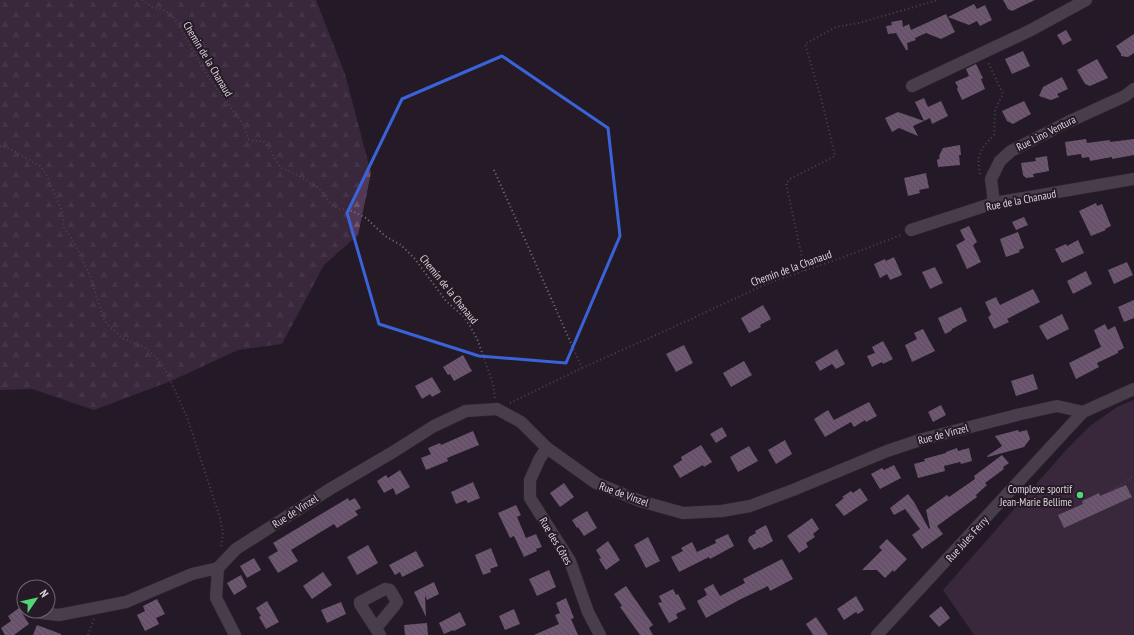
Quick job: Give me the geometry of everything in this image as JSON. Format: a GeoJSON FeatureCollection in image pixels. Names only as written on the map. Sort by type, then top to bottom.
{"type":"FeatureCollection","features":[{"type":"Feature","properties":{"kind":"street"},"geometry":{"type":"LineString","coordinates":[[912,86],[1031,30],[1086,0]]}},
{"type":"Feature","properties":{"kind":"street","name":"Rue Lino Ventura"},"geometry":{"type":"LineString","coordinates":[[994,203],[991,179],[1000,161],[1011,151],[1068,122],[1125,96],[1134,89]]}},
{"type":"Feature","properties":{"kind":"street","name":"Rue de la Chanaud"},"geometry":{"type":"LineString","coordinates":[[911,230],[994,203],[1134,179]]}},
{"type":"Feature","properties":{"kind":"street","name":"Rue Jules Ferry"},"geometry":{"type":"LineString","coordinates":[[877,635],[1083,412],[1134,389]]}},
{"type":"Feature","properties":{"kind":"street","name":"Rue de Vinzel"},"geometry":{"type":"LineString","coordinates":[[218,568],[236,549],[330,489],[434,426],[466,411],[497,409],[521,422],[548,448],[596,484],[640,501],[683,513],[722,511],[750,506],[794,490],[886,450],[1020,414],[1057,406],[1083,412]]}},
{"type":"Feature","properties":{"kind":"street","name":"Rue des Côtes"},"geometry":{"type":"LineString","coordinates":[[548,448],[540,458],[530,480],[530,498],[570,561],[588,612],[600,635]]}},
{"type":"Feature","properties":{"kind":"street"},"geometry":{"type":"LineString","coordinates":[[56,615],[126,602],[192,574],[218,568],[216,598],[235,635]]}},
{"type":"Feature","properties":{"kind":"path","name":"Chemin de la Chanaud"},"geometry":{"type":"LineString","coordinates":[[142,0],[152,7],[170,14],[177,22],[205,72],[231,110],[243,124],[248,139],[253,141],[263,141],[280,167],[319,188],[331,204],[336,208],[352,211],[366,218],[385,236],[401,245],[415,259],[446,301],[463,316],[478,341],[493,384],[497,409],[582,368],[766,284],[844,257],[911,230]]}},
{"type":"Feature","properties":{"kind":"path"},"geometry":{"type":"LineString","coordinates":[[805,271],[786,183],[796,176],[835,156],[821,98],[805,44],[836,27],[859,23],[938,0]]}},
{"type":"Feature","properties":{"kind":"path"},"geometry":{"type":"LineString","coordinates":[[981,180],[977,160],[983,146],[994,135],[995,110],[1003,94],[984,52]]}},
{"type":"Feature","properties":{"kind":"path"},"geometry":{"type":"LineString","coordinates":[[0,146],[10,149],[40,166],[46,174],[63,214],[63,226],[74,242],[90,276],[103,317],[107,324],[122,338],[146,348],[158,359],[166,371],[187,417],[220,518],[223,533],[218,568]]}},
{"type":"Feature","properties":{"kind":"path"},"geometry":{"type":"LineString","coordinates":[[494,170],[582,368]]}},
{"type":"Feature","properties":{"kind":"path"},"geometry":{"type":"LineString","coordinates":[[1111,491],[1134,476]]}},
{"type":"Feature","properties":{"kind":"highlighted area"},"geometry":{"type":"Polygon","coordinates":[[[502,56],[608,128],[620,236],[566,363],[479,356],[379,324],[347,213],[402,99],[502,56]]]}},
{"type":"Feature","properties":{"kind":"green space"},"geometry":{"type":"Polygon","coordinates":[[[0,0],[316,0],[345,74],[371,173],[358,235],[324,265],[282,344],[238,350],[171,381],[94,410],[32,389],[0,390],[0,0]]]}},
{"type":"Feature","properties":{"kind":"green space","name":"Complexe sportif Jean-Marie Bellime"},"geometry":{"type":"Polygon","coordinates":[[[1134,400],[1134,635],[974,635],[943,590],[1067,449],[1090,426],[1117,407],[1134,400]]]}},
{"type":"Feature","properties":{"kind":"building"},"geometry":{"type":"Polygon","coordinates":[[[1003,0],[1035,0],[1012,11],[1008,9],[1003,0]]]}},
{"type":"Feature","properties":{"kind":"building"},"geometry":{"type":"Polygon","coordinates":[[[974,4],[977,9],[985,5],[992,20],[980,26],[977,21],[969,25],[948,17],[974,4]]]}},
{"type":"Feature","properties":{"kind":"building"},"geometry":{"type":"Polygon","coordinates":[[[946,14],[955,32],[941,39],[926,33],[915,38],[916,40],[907,43],[908,50],[906,50],[896,33],[888,34],[886,26],[892,25],[891,22],[902,20],[903,27],[909,24],[911,30],[946,14]]]}},
{"type":"Feature","properties":{"kind":"building"},"geometry":{"type":"Polygon","coordinates":[[[1066,30],[1072,40],[1063,45],[1057,35],[1066,30]]]}},
{"type":"Feature","properties":{"kind":"building"},"geometry":{"type":"Polygon","coordinates":[[[1134,34],[1134,53],[1128,57],[1121,56],[1116,46],[1134,34]]]}},
{"type":"Feature","properties":{"kind":"building"},"geometry":{"type":"Polygon","coordinates":[[[1023,51],[1030,66],[1012,74],[1005,59],[1023,51]]]}},
{"type":"Feature","properties":{"kind":"building"},"geometry":{"type":"Polygon","coordinates":[[[1097,59],[1108,78],[1090,86],[1085,84],[1077,70],[1097,59]]]}},
{"type":"Feature","properties":{"kind":"building"},"geometry":{"type":"Polygon","coordinates":[[[976,64],[983,78],[981,79],[985,89],[962,100],[955,82],[969,76],[966,69],[976,64]]]}},
{"type":"Feature","properties":{"kind":"building"},"geometry":{"type":"Polygon","coordinates":[[[1062,77],[1068,89],[1057,94],[1059,97],[1051,100],[1039,96],[1043,87],[1062,77]]]}},
{"type":"Feature","properties":{"kind":"building"},"geometry":{"type":"Polygon","coordinates":[[[924,98],[928,107],[941,101],[948,116],[932,124],[930,118],[924,121],[915,102],[924,98]]]}},
{"type":"Feature","properties":{"kind":"building"},"geometry":{"type":"Polygon","coordinates":[[[1024,101],[1031,114],[1013,124],[1007,121],[1002,111],[1024,101]]]}},
{"type":"Feature","properties":{"kind":"building"},"geometry":{"type":"Polygon","coordinates":[[[898,112],[924,121],[913,126],[918,136],[899,128],[892,132],[885,118],[898,112]]]}},
{"type":"Feature","properties":{"kind":"building"},"geometry":{"type":"Polygon","coordinates":[[[1086,139],[1087,143],[1134,139],[1134,155],[1090,161],[1089,157],[1082,158],[1081,154],[1067,156],[1065,142],[1086,139]]]}},
{"type":"Feature","properties":{"kind":"building"},"geometry":{"type":"Polygon","coordinates":[[[960,145],[960,165],[938,167],[937,160],[940,158],[939,156],[943,148],[960,145]]]}},
{"type":"Feature","properties":{"kind":"building"},"geometry":{"type":"Polygon","coordinates":[[[1047,156],[1049,171],[1033,174],[1034,177],[1026,178],[1023,175],[1021,163],[1036,161],[1035,158],[1047,156]]]}},
{"type":"Feature","properties":{"kind":"building"},"geometry":{"type":"Polygon","coordinates":[[[926,173],[929,188],[919,190],[920,193],[908,196],[904,178],[926,173]]]}},
{"type":"Feature","properties":{"kind":"building"},"geometry":{"type":"Polygon","coordinates":[[[1096,203],[1097,206],[1102,204],[1111,226],[1105,229],[1106,230],[1091,236],[1079,211],[1096,203]]]}},
{"type":"Feature","properties":{"kind":"building"},"geometry":{"type":"Polygon","coordinates":[[[1024,217],[1028,225],[1016,230],[1012,222],[1024,217]]]}},
{"type":"Feature","properties":{"kind":"building"},"geometry":{"type":"Polygon","coordinates":[[[969,226],[977,242],[973,245],[981,262],[967,269],[956,245],[965,240],[960,230],[969,226]]]}},
{"type":"Feature","properties":{"kind":"building"},"geometry":{"type":"Polygon","coordinates":[[[1018,232],[1024,248],[1019,250],[1020,252],[1006,257],[1000,239],[1018,232]]]}},
{"type":"Feature","properties":{"kind":"building"},"geometry":{"type":"Polygon","coordinates":[[[1078,240],[1084,253],[1062,263],[1055,249],[1066,244],[1067,246],[1078,240]]]}},
{"type":"Feature","properties":{"kind":"building"},"geometry":{"type":"Polygon","coordinates":[[[894,257],[902,275],[890,280],[887,274],[880,278],[874,264],[894,257]]]}},
{"type":"Feature","properties":{"kind":"building"},"geometry":{"type":"Polygon","coordinates":[[[1127,262],[1133,275],[1114,284],[1108,270],[1127,262]]]}},
{"type":"Feature","properties":{"kind":"building"},"geometry":{"type":"Polygon","coordinates":[[[935,267],[943,283],[930,289],[922,272],[935,267]]]}},
{"type":"Feature","properties":{"kind":"building"},"geometry":{"type":"Polygon","coordinates":[[[1086,271],[1092,284],[1073,294],[1067,281],[1086,271]]]}},
{"type":"Feature","properties":{"kind":"building"},"geometry":{"type":"Polygon","coordinates":[[[1033,289],[1040,302],[1007,319],[1009,322],[994,329],[988,317],[991,315],[985,302],[996,297],[1000,305],[1033,289]]]}},
{"type":"Feature","properties":{"kind":"building"},"geometry":{"type":"Polygon","coordinates":[[[1134,300],[1134,318],[1124,322],[1118,307],[1134,300]]]}},
{"type":"Feature","properties":{"kind":"building"},"geometry":{"type":"Polygon","coordinates":[[[763,305],[771,319],[760,325],[761,327],[749,333],[741,318],[763,305]]]}},
{"type":"Feature","properties":{"kind":"building"},"geometry":{"type":"Polygon","coordinates":[[[961,307],[967,321],[945,334],[938,318],[961,307]]]}},
{"type":"Feature","properties":{"kind":"building"},"geometry":{"type":"Polygon","coordinates":[[[1062,314],[1069,329],[1047,340],[1039,326],[1062,314]]]}},
{"type":"Feature","properties":{"kind":"building"},"geometry":{"type":"Polygon","coordinates":[[[1105,324],[1108,330],[1115,326],[1124,348],[1118,351],[1118,353],[1097,363],[1099,367],[1076,379],[1069,363],[1101,347],[1094,330],[1105,324]]]}},
{"type":"Feature","properties":{"kind":"building"},"geometry":{"type":"Polygon","coordinates":[[[923,329],[935,351],[912,362],[905,345],[917,339],[914,333],[923,329]]]}},
{"type":"Feature","properties":{"kind":"building"},"geometry":{"type":"Polygon","coordinates":[[[883,341],[893,359],[872,367],[867,356],[875,353],[872,347],[883,341]]]}},
{"type":"Feature","properties":{"kind":"building"},"geometry":{"type":"Polygon","coordinates":[[[684,345],[693,363],[676,372],[666,354],[684,345]]]}},
{"type":"Feature","properties":{"kind":"building"},"geometry":{"type":"Polygon","coordinates":[[[837,349],[845,364],[836,369],[832,364],[820,371],[815,362],[837,349]]]}},
{"type":"Feature","properties":{"kind":"building"},"geometry":{"type":"Polygon","coordinates":[[[463,355],[472,371],[454,381],[443,367],[463,355]]]}},
{"type":"Feature","properties":{"kind":"building"},"geometry":{"type":"Polygon","coordinates":[[[744,361],[752,375],[731,387],[723,373],[744,361]]]}},
{"type":"Feature","properties":{"kind":"building"},"geometry":{"type":"Polygon","coordinates":[[[1033,374],[1038,389],[1016,396],[1011,381],[1033,374]]]}},
{"type":"Feature","properties":{"kind":"building"},"geometry":{"type":"Polygon","coordinates":[[[432,377],[441,392],[432,397],[430,394],[422,399],[415,386],[432,377]]]}},
{"type":"Feature","properties":{"kind":"building"},"geometry":{"type":"Polygon","coordinates":[[[869,402],[877,416],[866,422],[865,420],[854,427],[851,422],[825,437],[814,419],[828,410],[834,420],[869,402]]]}},
{"type":"Feature","properties":{"kind":"building"},"geometry":{"type":"Polygon","coordinates":[[[941,405],[946,415],[933,422],[928,412],[941,405]]]}},
{"type":"Feature","properties":{"kind":"building"},"geometry":{"type":"Polygon","coordinates":[[[722,427],[727,436],[716,443],[710,434],[722,427]]]}},
{"type":"Feature","properties":{"kind":"building"},"geometry":{"type":"Polygon","coordinates":[[[1018,430],[1019,432],[1027,430],[1030,439],[1024,447],[988,457],[987,456],[1002,446],[995,436],[1018,430]]]}},
{"type":"Feature","properties":{"kind":"building"},"geometry":{"type":"Polygon","coordinates":[[[473,431],[479,445],[447,458],[448,461],[426,470],[421,458],[431,454],[428,448],[440,443],[441,445],[473,431]]]}},
{"type":"Feature","properties":{"kind":"building"},"geometry":{"type":"Polygon","coordinates":[[[785,440],[792,454],[776,464],[768,450],[785,440]]]}},
{"type":"Feature","properties":{"kind":"building"},"geometry":{"type":"Polygon","coordinates":[[[701,445],[712,462],[704,467],[703,465],[680,478],[673,466],[682,460],[681,457],[701,445]]]}},
{"type":"Feature","properties":{"kind":"building"},"geometry":{"type":"Polygon","coordinates":[[[749,446],[758,461],[738,472],[730,457],[749,446]]]}},
{"type":"Feature","properties":{"kind":"building"},"geometry":{"type":"Polygon","coordinates":[[[957,448],[958,451],[969,448],[972,461],[944,466],[945,471],[918,478],[914,464],[957,448]]]}},
{"type":"Feature","properties":{"kind":"building"},"geometry":{"type":"Polygon","coordinates":[[[1002,455],[1009,463],[1003,467],[1004,469],[985,483],[987,485],[976,495],[977,497],[937,526],[943,534],[922,549],[912,535],[920,529],[905,509],[894,515],[890,508],[908,494],[929,529],[926,510],[947,495],[949,497],[975,479],[974,476],[1002,455]]]}},
{"type":"Feature","properties":{"kind":"building"},"geometry":{"type":"Polygon","coordinates":[[[894,465],[901,478],[880,489],[871,474],[882,468],[884,470],[894,465]]]}},
{"type":"Feature","properties":{"kind":"building"},"geometry":{"type":"Polygon","coordinates":[[[400,470],[410,487],[396,495],[393,488],[384,493],[377,481],[386,475],[388,478],[400,470]]]}},
{"type":"Feature","properties":{"kind":"building"},"geometry":{"type":"Polygon","coordinates":[[[473,482],[480,498],[468,503],[466,500],[456,504],[451,492],[473,482]]]}},
{"type":"Feature","properties":{"kind":"building"},"geometry":{"type":"Polygon","coordinates":[[[564,483],[574,497],[560,507],[550,493],[564,483]]]}},
{"type":"Feature","properties":{"kind":"building"},"geometry":{"type":"Polygon","coordinates":[[[1126,485],[1132,497],[1064,528],[1058,515],[1083,504],[1082,501],[1099,493],[1100,496],[1126,485]]]}},
{"type":"Feature","properties":{"kind":"building"},"geometry":{"type":"Polygon","coordinates":[[[860,488],[868,500],[844,516],[835,505],[844,498],[842,497],[851,491],[853,493],[860,488]]]}},
{"type":"Feature","properties":{"kind":"building"},"geometry":{"type":"Polygon","coordinates":[[[348,498],[349,501],[355,498],[361,508],[355,511],[358,515],[337,528],[334,524],[291,550],[298,561],[278,573],[268,557],[278,551],[273,543],[348,498]]]}},
{"type":"Feature","properties":{"kind":"building"},"geometry":{"type":"Polygon","coordinates":[[[516,505],[521,515],[517,517],[526,538],[536,534],[542,547],[524,557],[514,536],[510,538],[498,513],[516,505]]]}},
{"type":"Feature","properties":{"kind":"building"},"geometry":{"type":"Polygon","coordinates":[[[587,511],[597,528],[584,536],[572,520],[587,511]]]}},
{"type":"Feature","properties":{"kind":"building"},"geometry":{"type":"Polygon","coordinates":[[[812,518],[819,529],[813,534],[815,537],[806,543],[808,547],[799,553],[787,536],[812,518]]]}},
{"type":"Feature","properties":{"kind":"building"},"geometry":{"type":"Polygon","coordinates":[[[766,525],[773,541],[754,550],[748,541],[749,537],[756,533],[755,531],[766,525]]]}},
{"type":"Feature","properties":{"kind":"building"},"geometry":{"type":"Polygon","coordinates":[[[728,534],[734,546],[710,559],[709,557],[679,572],[671,557],[683,551],[681,548],[692,542],[697,552],[716,543],[715,540],[728,534]]]}},
{"type":"Feature","properties":{"kind":"building"},"geometry":{"type":"Polygon","coordinates":[[[648,537],[660,561],[646,568],[634,545],[648,537]]]}},
{"type":"Feature","properties":{"kind":"building"},"geometry":{"type":"Polygon","coordinates":[[[887,539],[907,559],[894,572],[893,570],[885,578],[877,570],[862,570],[882,550],[879,547],[887,539]]]}},
{"type":"Feature","properties":{"kind":"building"},"geometry":{"type":"Polygon","coordinates":[[[608,541],[620,560],[606,570],[599,559],[601,558],[596,550],[608,541]]]}},
{"type":"Feature","properties":{"kind":"building"},"geometry":{"type":"Polygon","coordinates":[[[368,545],[378,563],[357,575],[347,557],[368,545]]]}},
{"type":"Feature","properties":{"kind":"building"},"geometry":{"type":"Polygon","coordinates":[[[491,548],[498,566],[490,569],[491,572],[483,575],[475,555],[491,548]]]}},
{"type":"Feature","properties":{"kind":"building"},"geometry":{"type":"Polygon","coordinates":[[[416,551],[424,566],[402,577],[400,572],[395,575],[389,565],[416,551]]]}},
{"type":"Feature","properties":{"kind":"building"},"geometry":{"type":"Polygon","coordinates":[[[254,558],[261,570],[247,578],[240,566],[254,558]]]}},
{"type":"Feature","properties":{"kind":"building"},"geometry":{"type":"Polygon","coordinates":[[[782,559],[793,579],[770,591],[768,586],[706,618],[697,601],[707,595],[704,589],[713,584],[720,596],[745,583],[743,579],[782,559]]]}},
{"type":"Feature","properties":{"kind":"building"},"geometry":{"type":"Polygon","coordinates":[[[549,570],[556,587],[537,596],[529,579],[549,570]]]}},
{"type":"Feature","properties":{"kind":"building"},"geometry":{"type":"Polygon","coordinates":[[[323,572],[332,585],[312,599],[303,586],[323,572]]]}},
{"type":"Feature","properties":{"kind":"building"},"geometry":{"type":"Polygon","coordinates":[[[241,575],[247,587],[234,595],[227,583],[241,575]]]}},
{"type":"Feature","properties":{"kind":"building"},"geometry":{"type":"Polygon","coordinates":[[[434,582],[439,594],[427,600],[425,595],[426,617],[414,592],[434,582]]]}},
{"type":"Feature","properties":{"kind":"building"},"geometry":{"type":"Polygon","coordinates":[[[626,586],[653,625],[649,628],[653,635],[640,635],[620,607],[622,606],[614,594],[626,586]]]}},
{"type":"Feature","properties":{"kind":"building"},"geometry":{"type":"Polygon","coordinates":[[[673,589],[676,595],[678,594],[686,609],[676,614],[678,618],[669,623],[658,603],[662,602],[659,596],[673,589]]]}},
{"type":"Feature","properties":{"kind":"building"},"geometry":{"type":"Polygon","coordinates":[[[856,596],[864,610],[858,614],[856,612],[844,620],[837,609],[856,596]]]}},
{"type":"Feature","properties":{"kind":"building"},"geometry":{"type":"Polygon","coordinates":[[[566,598],[574,618],[571,619],[578,635],[534,635],[559,624],[555,615],[560,613],[556,603],[566,598]]]}},
{"type":"Feature","properties":{"kind":"building"},"geometry":{"type":"Polygon","coordinates":[[[157,599],[165,614],[156,618],[159,624],[145,631],[137,615],[145,611],[143,606],[157,599]]]}},
{"type":"Feature","properties":{"kind":"building"},"geometry":{"type":"Polygon","coordinates":[[[267,601],[279,622],[266,629],[256,608],[267,601]]]}},
{"type":"Feature","properties":{"kind":"building"},"geometry":{"type":"Polygon","coordinates":[[[341,602],[346,614],[327,623],[321,610],[341,602]]]}},
{"type":"Feature","properties":{"kind":"building"},"geometry":{"type":"Polygon","coordinates":[[[941,606],[950,618],[939,627],[929,616],[941,606]]]}},
{"type":"Feature","properties":{"kind":"building"},"geometry":{"type":"Polygon","coordinates":[[[514,609],[520,624],[505,630],[499,616],[514,609]]]}},
{"type":"Feature","properties":{"kind":"building"},"geometry":{"type":"Polygon","coordinates":[[[16,610],[16,619],[26,619],[29,624],[14,635],[5,635],[1,628],[11,621],[8,616],[16,610]]]}},
{"type":"Feature","properties":{"kind":"building"},"geometry":{"type":"Polygon","coordinates":[[[460,612],[466,625],[444,634],[439,623],[460,612]]]}},
{"type":"Feature","properties":{"kind":"building"},"geometry":{"type":"Polygon","coordinates":[[[816,617],[828,635],[813,635],[806,624],[816,617]]]}},
{"type":"Feature","properties":{"kind":"building"},"geometry":{"type":"Polygon","coordinates":[[[427,623],[428,635],[405,635],[404,625],[427,623]]]}},
{"type":"Feature","properties":{"kind":"building"},"geometry":{"type":"Polygon","coordinates":[[[37,625],[61,634],[61,635],[33,635],[37,625]]]}},
{"type":"Feature","properties":{"kind":"place","name":"Complexe sportif Jean-Marie Bellime"},"geometry":{"type":"Point","coordinates":[1080,495]}}]}
